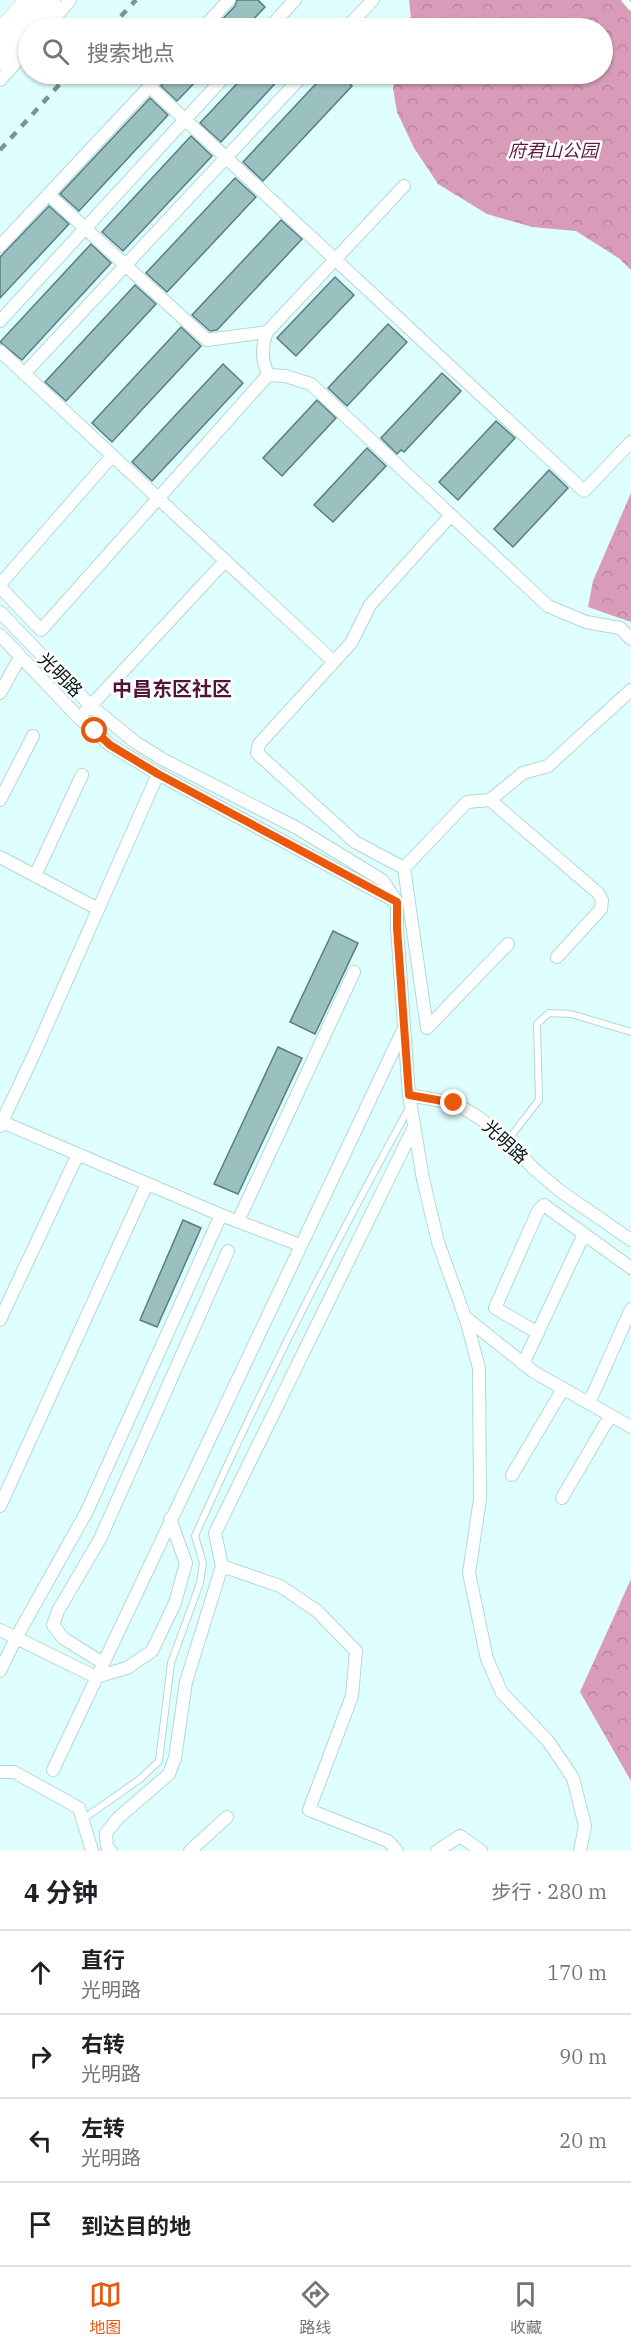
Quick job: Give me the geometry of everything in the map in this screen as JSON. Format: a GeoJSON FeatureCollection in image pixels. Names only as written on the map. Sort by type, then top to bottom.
{"type":"FeatureCollection","features":[{"type":"Feature","properties":{"kind":"highway"},"geometry":{"type":"LineString","coordinates":[[0,35],[30,0]]}},
{"type":"Feature","properties":{"kind":"highway"},"geometry":{"type":"LineString","coordinates":[[34,18],[50,0]]}},
{"type":"Feature","properties":{"kind":"highway"},"geometry":{"type":"LineString","coordinates":[[0,58],[18,37]]}},
{"type":"Feature","properties":{"kind":"street"},"geometry":{"type":"LineString","coordinates":[[55,18],[70,0]]}},
{"type":"Feature","properties":{"kind":"street"},"geometry":{"type":"LineString","coordinates":[[212,18],[229,0]]}},
{"type":"Feature","properties":{"kind":"street"},"geometry":{"type":"LineString","coordinates":[[278,18],[295,0]]}},
{"type":"Feature","properties":{"kind":"street"},"geometry":{"type":"LineString","coordinates":[[356,18],[373,0]]}},
{"type":"Feature","properties":{"kind":"street"},"geometry":{"type":"LineString","coordinates":[[0,81],[18,60]]}},
{"type":"Feature","properties":{"kind":"street"},"geometry":{"type":"LineString","coordinates":[[0,321],[219,84]]}},
{"type":"Feature","properties":{"kind":"street"},"geometry":{"type":"LineString","coordinates":[[24,374],[295,84]]}},
{"type":"Feature","properties":{"kind":"street"},"geometry":{"type":"LineString","coordinates":[[0,246],[149,86],[584,491],[631,442]]}},
{"type":"Feature","properties":{"kind":"street"},"geometry":{"type":"LineString","coordinates":[[268,375],[263,361],[263,342],[267,332],[404,186]]}},
{"type":"Feature","properties":{"kind":"street"},"geometry":{"type":"LineString","coordinates":[[48,194],[207,340],[267,332]]}},
{"type":"Feature","properties":{"kind":"street"},"geometry":{"type":"LineString","coordinates":[[0,351],[334,662]]}},
{"type":"Feature","properties":{"kind":"street"},"geometry":{"type":"LineString","coordinates":[[112,456],[2,582],[1,588],[41,630],[268,375]]}},
{"type":"Feature","properties":{"kind":"street"},"geometry":{"type":"LineString","coordinates":[[268,375],[285,376],[311,384],[548,606],[586,622],[620,628],[631,639]]}},
{"type":"Feature","properties":{"kind":"street"},"geometry":{"type":"LineString","coordinates":[[404,868],[356,842],[257,753],[259,744],[351,643],[370,605],[451,515]]}},
{"type":"Feature","properties":{"kind":"street"},"geometry":{"type":"LineString","coordinates":[[79,718],[225,561]]}},
{"type":"Feature","properties":{"kind":"street","name":"光明路"},"geometry":{"type":"LineString","coordinates":[[0,612],[50,667],[126,736],[164,760],[297,828],[347,857],[382,880],[397,902]]}},
{"type":"Feature","properties":{"kind":"street","name":"光明路"},"geometry":{"type":"LineString","coordinates":[[0,635],[79,718],[110,745],[158,774],[397,902]]}},
{"type":"Feature","properties":{"kind":"street"},"geometry":{"type":"LineString","coordinates":[[0,693],[20,657]]}},
{"type":"Feature","properties":{"kind":"street"},"geometry":{"type":"LineString","coordinates":[[404,868],[467,802],[490,800],[523,773],[548,766],[631,690]]}},
{"type":"Feature","properties":{"kind":"street"},"geometry":{"type":"LineString","coordinates":[[0,800],[33,736]]}},
{"type":"Feature","properties":{"kind":"street"},"geometry":{"type":"LineString","coordinates":[[158,774],[98,909],[4,1108],[1,1124],[221,1215],[300,1245]]}},
{"type":"Feature","properties":{"kind":"street"},"geometry":{"type":"LineString","coordinates":[[35,876],[82,775]]}},
{"type":"Feature","properties":{"kind":"street"},"geometry":{"type":"LineString","coordinates":[[490,800],[598,893],[602,900],[601,909],[557,957]]}},
{"type":"Feature","properties":{"kind":"street"},"geometry":{"type":"LineString","coordinates":[[0,857],[98,909]]}},
{"type":"Feature","properties":{"kind":"street"},"geometry":{"type":"LineString","coordinates":[[404,868],[427,1028],[508,944]]}},
{"type":"Feature","properties":{"kind":"street"},"geometry":{"type":"LineString","coordinates":[[397,902],[410,1100],[423,1179],[438,1242],[464,1316],[479,1368],[480,1499],[469,1573],[487,1659],[502,1693],[548,1740],[573,1778],[585,1826],[580,1851]]}},
{"type":"Feature","properties":{"kind":"street"},"geometry":{"type":"LineString","coordinates":[[238,1221],[354,972]]}},
{"type":"Feature","properties":{"kind":"street"},"geometry":{"type":"LineString","coordinates":[[53,1770],[404,1029]]}},
{"type":"Feature","properties":{"kind":"street","name":"光明路"},"geometry":{"type":"LineString","coordinates":[[410,1100],[454,1103],[478,1117],[508,1140],[526,1161],[560,1191],[631,1240]]}},
{"type":"Feature","properties":{"kind":"street"},"geometry":{"type":"LineString","coordinates":[[111,1851],[107,1847],[106,1833],[118,1818],[169,1774],[175,1758],[186,1682],[222,1566],[215,1533],[414,1127]]}},
{"type":"Feature","properties":{"kind":"street"},"geometry":{"type":"LineString","coordinates":[[0,1320],[78,1154]]}},
{"type":"Feature","properties":{"kind":"street"},"geometry":{"type":"LineString","coordinates":[[0,1506],[147,1184]]}},
{"type":"Feature","properties":{"kind":"street"},"geometry":{"type":"LineString","coordinates":[[538,1333],[495,1308],[538,1211],[544,1205],[631,1268]]}},
{"type":"Feature","properties":{"kind":"street"},"geometry":{"type":"LineString","coordinates":[[0,1671],[87,1511],[221,1215]]}},
{"type":"Feature","properties":{"kind":"street"},"geometry":{"type":"LineString","coordinates":[[523,1364],[584,1234]]}},
{"type":"Feature","properties":{"kind":"street"},"geometry":{"type":"LineString","coordinates":[[103,1663],[63,1638],[53,1625],[58,1611],[100,1539],[228,1251]]}},
{"type":"Feature","properties":{"kind":"street"},"geometry":{"type":"LineString","coordinates":[[589,1403],[631,1309]]}},
{"type":"Feature","properties":{"kind":"street"},"geometry":{"type":"LineString","coordinates":[[464,1316],[523,1364],[631,1427]]}},
{"type":"Feature","properties":{"kind":"street"},"geometry":{"type":"LineString","coordinates":[[512,1475],[563,1389]]}},
{"type":"Feature","properties":{"kind":"street"},"geometry":{"type":"LineString","coordinates":[[562,1498],[610,1416]]}},
{"type":"Feature","properties":{"kind":"street"},"geometry":{"type":"LineString","coordinates":[[0,1630],[96,1677],[127,1668],[152,1651],[175,1603],[186,1563],[170,1519]]}},
{"type":"Feature","properties":{"kind":"street"},"geometry":{"type":"LineString","coordinates":[[222,1566],[280,1586],[318,1611],[356,1651],[352,1696],[309,1810],[388,1841],[397,1851]]}},
{"type":"Feature","properties":{"kind":"street"},"geometry":{"type":"LineString","coordinates":[[0,1772],[14,1772],[80,1808],[92,1851]]}},
{"type":"Feature","properties":{"kind":"street"},"geometry":{"type":"LineString","coordinates":[[190,1851],[227,1817]]}},
{"type":"Feature","properties":{"kind":"street"},"geometry":{"type":"LineString","coordinates":[[437,1851],[459,1836],[481,1851]]}},
{"type":"Feature","properties":{"kind":"lane"},"geometry":{"type":"LineString","coordinates":[[625,0],[631,7]]}},
{"type":"Feature","properties":{"kind":"lane"},"geometry":{"type":"LineString","coordinates":[[508,1140],[539,1100],[537,1024],[549,1013],[571,1014],[631,1032]]}},
{"type":"Feature","properties":{"kind":"lane"},"geometry":{"type":"LineString","coordinates":[[83,1819],[140,1779],[159,1761],[171,1663],[200,1583],[203,1563],[195,1536],[330,1253],[410,1100]]}},
{"type":"Feature","properties":{"kind":"green space","name":"府君山公园"},"geometry":{"type":"Polygon","coordinates":[[[409,0],[631,0],[631,270],[620,259],[576,231],[532,227],[487,214],[438,184],[414,148],[397,112],[393,88],[394,84],[613,84],[613,18],[411,18],[409,0]]]}},
{"type":"Feature","properties":{"kind":"green space"},"geometry":{"type":"Polygon","coordinates":[[[631,493],[631,622],[588,607],[593,581],[631,493]]]}},
{"type":"Feature","properties":{"kind":"green space"},"geometry":{"type":"Polygon","coordinates":[[[631,1579],[631,1781],[580,1692],[631,1579]]]}},
{"type":"Feature","properties":{"kind":"building"},"geometry":{"type":"Polygon","coordinates":[[[237,0],[258,0],[265,7],[255,18],[224,18],[235,6],[237,0]]]}},
{"type":"Feature","properties":{"kind":"building"},"geometry":{"type":"Polygon","coordinates":[[[162,84],[193,84],[177,101],[161,86],[162,84]]]}},
{"type":"Feature","properties":{"kind":"building"},"geometry":{"type":"Polygon","coordinates":[[[237,84],[275,84],[221,142],[200,123],[237,84]]]}},
{"type":"Feature","properties":{"kind":"building"},"geometry":{"type":"Polygon","coordinates":[[[316,84],[350,84],[352,86],[263,181],[243,162],[316,84]]]}},
{"type":"Feature","properties":{"kind":"building"},"geometry":{"type":"Polygon","coordinates":[[[150,98],[168,115],[79,211],[60,194],[150,98]]]}},
{"type":"Feature","properties":{"kind":"building"},"geometry":{"type":"Polygon","coordinates":[[[191,136],[212,156],[123,251],[102,232],[191,136]]]}},
{"type":"Feature","properties":{"kind":"building"},"geometry":{"type":"Polygon","coordinates":[[[235,178],[256,197],[167,292],[146,273],[235,178]]]}},
{"type":"Feature","properties":{"kind":"building"},"geometry":{"type":"Polygon","coordinates":[[[49,206],[69,224],[0,298],[0,257],[49,206]]]}},
{"type":"Feature","properties":{"kind":"building"},"geometry":{"type":"Polygon","coordinates":[[[281,220],[302,239],[217,330],[210,331],[192,315],[281,220]]]}},
{"type":"Feature","properties":{"kind":"building"},"geometry":{"type":"Polygon","coordinates":[[[91,244],[111,263],[22,360],[0,342],[91,244]]]}},
{"type":"Feature","properties":{"kind":"building"},"geometry":{"type":"Polygon","coordinates":[[[335,277],[354,295],[296,356],[277,338],[335,277]]]}},
{"type":"Feature","properties":{"kind":"building"},"geometry":{"type":"Polygon","coordinates":[[[135,285],[156,304],[66,401],[45,382],[135,285]]]}},
{"type":"Feature","properties":{"kind":"building"},"geometry":{"type":"Polygon","coordinates":[[[388,324],[407,342],[347,406],[328,388],[388,324]]]}},
{"type":"Feature","properties":{"kind":"building"},"geometry":{"type":"Polygon","coordinates":[[[181,327],[201,346],[112,442],[92,423],[181,327]]]}},
{"type":"Feature","properties":{"kind":"building"},"geometry":{"type":"Polygon","coordinates":[[[223,364],[243,383],[152,481],[132,462],[223,364]]]}},
{"type":"Feature","properties":{"kind":"building"},"geometry":{"type":"Polygon","coordinates":[[[442,373],[461,391],[404,452],[401,450],[397,454],[381,438],[442,373]]]}},
{"type":"Feature","properties":{"kind":"building"},"geometry":{"type":"Polygon","coordinates":[[[317,400],[336,418],[282,476],[263,458],[317,400]]]}},
{"type":"Feature","properties":{"kind":"building"},"geometry":{"type":"Polygon","coordinates":[[[496,421],[515,438],[458,500],[439,482],[496,421]]]}},
{"type":"Feature","properties":{"kind":"building"},"geometry":{"type":"Polygon","coordinates":[[[367,448],[386,466],[333,522],[314,505],[367,448]]]}},
{"type":"Feature","properties":{"kind":"building"},"geometry":{"type":"Polygon","coordinates":[[[549,470],[568,488],[513,547],[494,529],[549,470]]]}},
{"type":"Feature","properties":{"kind":"building"},"geometry":{"type":"Polygon","coordinates":[[[333,931],[358,943],[315,1034],[290,1022],[333,931]]]}},
{"type":"Feature","properties":{"kind":"building"},"geometry":{"type":"Polygon","coordinates":[[[278,1047],[302,1058],[238,1194],[214,1184],[278,1047]]]}},
{"type":"Feature","properties":{"kind":"building"},"geometry":{"type":"Polygon","coordinates":[[[183,1220],[201,1228],[157,1327],[140,1320],[183,1220]]]}},
{"type":"Feature","properties":{"kind":"railway"},"geometry":{"type":"LineString","coordinates":[[119,18],[136,0]]}},
{"type":"Feature","properties":{"kind":"railway"},"geometry":{"type":"LineString","coordinates":[[0,150],[60,84]]}},
{"type":"Feature","properties":{"kind":"district","name":"中昌东区社区"},"geometry":{"type":"Point","coordinates":[172,689]}},
{"type":"Feature","properties":{"kind":"route"},"geometry":{"type":"LineString","coordinates":[[95,731],[110,745],[158,774],[397,902],[409,1095],[454,1103]]}}]}
